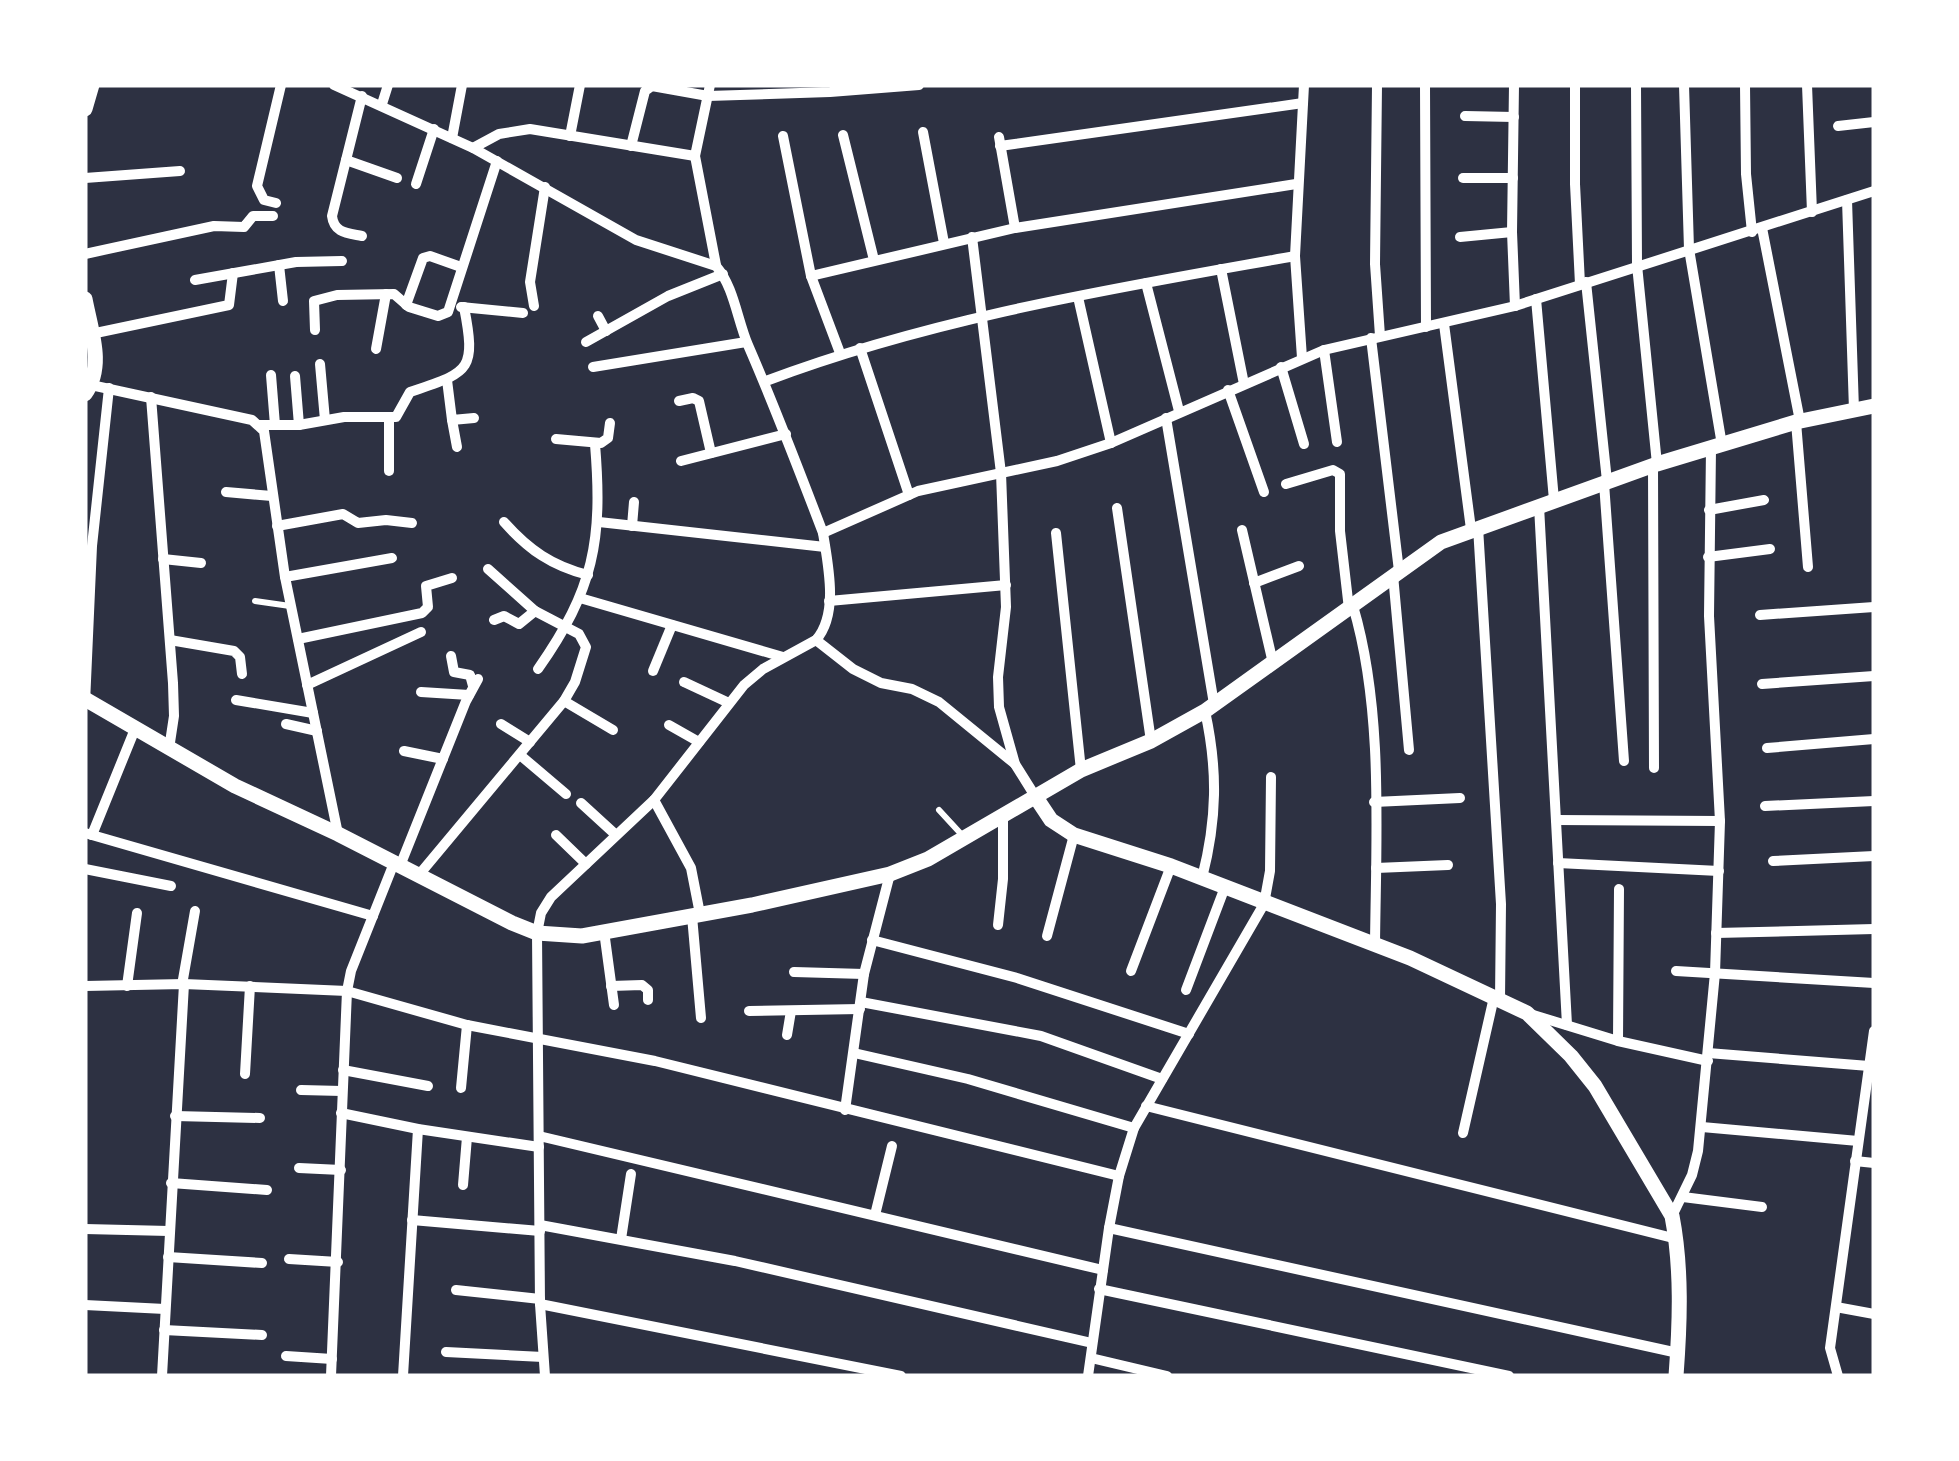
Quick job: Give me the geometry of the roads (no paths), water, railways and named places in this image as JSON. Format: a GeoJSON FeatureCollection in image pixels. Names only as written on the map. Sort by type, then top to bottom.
{"type":"FeatureCollection","features":[{"type":"Feature","properties":{"kind":"street"},"geometry":{"type":"LineString","coordinates":[[85,110],[92,85]]}},
{"type":"Feature","properties":{"kind":"street"},"geometry":{"type":"LineString","coordinates":[[276,202],[264,200],[257,186],[281,85]]}},
{"type":"Feature","properties":{"kind":"street"},"geometry":{"type":"LineString","coordinates":[[334,85],[473,148],[636,240],[719,270]]}},
{"type":"Feature","properties":{"kind":"street"},"geometry":{"type":"LineString","coordinates":[[382,104],[388,85]]}},
{"type":"Feature","properties":{"kind":"street"},"geometry":{"type":"LineString","coordinates":[[452,138],[462,85]]}},
{"type":"Feature","properties":{"kind":"street"},"geometry":{"type":"LineString","coordinates":[[570,136],[580,85]]}},
{"type":"Feature","properties":{"kind":"street"},"geometry":{"type":"LineString","coordinates":[[632,146],[649,87],[709,90],[919,85]]}},
{"type":"Feature","properties":{"kind":"street"},"geometry":{"type":"LineString","coordinates":[[1302,358],[1294,256],[1304,85]]}},
{"type":"Feature","properties":{"kind":"street"},"geometry":{"type":"LineString","coordinates":[[1376,85],[1375,337],[1410,750]]}},
{"type":"Feature","properties":{"kind":"street"},"geometry":{"type":"LineString","coordinates":[[1424,85],[1426,328]]}},
{"type":"Feature","properties":{"kind":"street"},"geometry":{"type":"LineString","coordinates":[[1514,85],[1515,306]]}},
{"type":"Feature","properties":{"kind":"street"},"geometry":{"type":"LineString","coordinates":[[1575,85],[1583,283],[1605,482],[1624,760]]}},
{"type":"Feature","properties":{"kind":"street"},"geometry":{"type":"LineString","coordinates":[[1636,85],[1637,266],[1655,466],[1654,768]]}},
{"type":"Feature","properties":{"kind":"street"},"geometry":{"type":"LineString","coordinates":[[1672,1216],[1692,1175],[1702,1127],[1715,973],[1720,821],[1708,556],[1717,447],[1689,249],[1684,85]]}},
{"type":"Feature","properties":{"kind":"street"},"geometry":{"type":"LineString","coordinates":[[1745,85],[1746,174],[1799,422],[1808,567]]}},
{"type":"Feature","properties":{"kind":"street"},"geometry":{"type":"LineString","coordinates":[[1806,85],[1812,212]]}},
{"type":"Feature","properties":{"kind":"street"},"geometry":{"type":"LineString","coordinates":[[545,1376],[540,1302],[541,913],[551,898],[654,800],[744,684],[816,640],[827,621],[823,534],[766,381],[746,342],[719,270],[695,156],[709,90]]}},
{"type":"Feature","properties":{"kind":"street"},"geometry":{"type":"LineString","coordinates":[[362,96],[332,216],[338,230],[362,236]]}},
{"type":"Feature","properties":{"kind":"street"},"geometry":{"type":"LineString","coordinates":[[1015,228],[1000,142],[1303,102]]}},
{"type":"Feature","properties":{"kind":"street"},"geometry":{"type":"LineString","coordinates":[[1465,116],[1514,117]]}},
{"type":"Feature","properties":{"kind":"street"},"geometry":{"type":"LineString","coordinates":[[1838,126],[1874,122]]}},
{"type":"Feature","properties":{"kind":"street"},"geometry":{"type":"LineString","coordinates":[[416,184],[434,129]]}},
{"type":"Feature","properties":{"kind":"street"},"geometry":{"type":"LineString","coordinates":[[473,148],[515,130],[695,156]]}},
{"type":"Feature","properties":{"kind":"street"},"geometry":{"type":"LineString","coordinates":[[923,132],[944,243]]}},
{"type":"Feature","properties":{"kind":"street"},"geometry":{"type":"LineString","coordinates":[[783,136],[811,276],[840,353]]}},
{"type":"Feature","properties":{"kind":"street"},"geometry":{"type":"LineString","coordinates":[[843,136],[874,260]]}},
{"type":"Feature","properties":{"kind":"street"},"geometry":{"type":"LineString","coordinates":[[346,160],[397,178]]}},
{"type":"Feature","properties":{"kind":"street"},"geometry":{"type":"LineString","coordinates":[[448,309],[497,161]]}},
{"type":"Feature","properties":{"kind":"street"},"geometry":{"type":"LineString","coordinates":[[85,178],[180,171]]}},
{"type":"Feature","properties":{"kind":"street"},"geometry":{"type":"LineString","coordinates":[[1463,178],[1513,178]]}},
{"type":"Feature","properties":{"kind":"street"},"geometry":{"type":"LineString","coordinates":[[811,276],[1015,228],[1296,184]]}},
{"type":"Feature","properties":{"kind":"street"},"geometry":{"type":"LineString","coordinates":[[534,306],[530,282],[546,188]]}},
{"type":"Feature","properties":{"kind":"street"},"geometry":{"type":"LineString","coordinates":[[823,534],[909,495],[1057,460],[1111,442],[1324,350],[1515,306],[1874,192]]}},
{"type":"Feature","properties":{"kind":"street"},"geometry":{"type":"LineString","coordinates":[[1847,200],[1854,410]]}},
{"type":"Feature","properties":{"kind":"street"},"geometry":{"type":"LineString","coordinates":[[85,254],[214,226],[244,228],[253,216],[273,216]]}},
{"type":"Feature","properties":{"kind":"street"},"geometry":{"type":"LineString","coordinates":[[1460,236],[1512,232]]}},
{"type":"Feature","properties":{"kind":"street"},"geometry":{"type":"LineString","coordinates":[[972,237],[1001,473],[1006,585],[999,707],[1015,764],[1051,820],[1074,835],[1171,866],[1375,945],[1527,1014],[1618,1041],[1708,1057],[1868,1066]]}},
{"type":"Feature","properties":{"kind":"street"},"geometry":{"type":"LineString","coordinates":[[406,305],[422,258],[430,256],[461,267]]}},
{"type":"Feature","properties":{"kind":"street"},"geometry":{"type":"LineString","coordinates":[[766,381],[840,353],[981,317],[1294,256]]}},
{"type":"Feature","properties":{"kind":"street"},"geometry":{"type":"LineString","coordinates":[[195,280],[279,265],[342,261]]}},
{"type":"Feature","properties":{"kind":"street"},"geometry":{"type":"LineString","coordinates":[[279,265],[283,301]]}},
{"type":"Feature","properties":{"kind":"street"},"geometry":{"type":"LineString","coordinates":[[1221,269],[1244,384]]}},
{"type":"Feature","properties":{"kind":"street"},"geometry":{"type":"LineString","coordinates":[[586,342],[719,270]]}},
{"type":"Feature","properties":{"kind":"street"},"geometry":{"type":"LineString","coordinates":[[91,334],[229,305],[232,274]]}},
{"type":"Feature","properties":{"kind":"street"},"geometry":{"type":"LineString","coordinates":[[1146,283],[1179,411]]}},
{"type":"Feature","properties":{"kind":"street"},"geometry":{"type":"LineString","coordinates":[[376,349],[386,294]]}},
{"type":"Feature","properties":{"kind":"street"},"geometry":{"type":"LineString","coordinates":[[315,330],[312,305],[318,298],[386,294],[399,296],[406,305],[438,316],[448,309],[464,308],[523,313]]}},
{"type":"Feature","properties":{"kind":"street"},"geometry":{"type":"LineString","coordinates":[[1078,297],[1111,442]]}},
{"type":"Feature","properties":{"kind":"street"},"geometry":{"type":"LineString","coordinates":[[1536,299],[1567,1025]]}},
{"type":"Feature","properties":{"kind":"street"},"geometry":{"type":"LineString","coordinates":[[85,300],[96,356],[88,389],[109,388],[151,396],[274,425],[396,417],[410,392],[447,380],[463,370],[472,344],[464,308]]}},
{"type":"Feature","properties":{"kind":"street"},"geometry":{"type":"LineString","coordinates":[[598,316],[606,330]]}},
{"type":"Feature","properties":{"kind":"street"},"geometry":{"type":"LineString","coordinates":[[1444,324],[1474,528],[1501,904],[1497,998],[1463,1132]]}},
{"type":"Feature","properties":{"kind":"street"},"geometry":{"type":"LineString","coordinates":[[593,368],[746,342]]}},
{"type":"Feature","properties":{"kind":"street"},"geometry":{"type":"LineString","coordinates":[[860,348],[909,495]]}},
{"type":"Feature","properties":{"kind":"street"},"geometry":{"type":"LineString","coordinates":[[1324,350],[1336,442]]}},
{"type":"Feature","properties":{"kind":"street"},"geometry":{"type":"LineString","coordinates":[[320,364],[324,420]]}},
{"type":"Feature","properties":{"kind":"street"},"geometry":{"type":"LineString","coordinates":[[1281,367],[1304,444]]}},
{"type":"Feature","properties":{"kind":"street"},"geometry":{"type":"LineString","coordinates":[[271,375],[274,425]]}},
{"type":"Feature","properties":{"kind":"street"},"geometry":{"type":"LineString","coordinates":[[295,376],[299,425]]}},
{"type":"Feature","properties":{"kind":"street"},"geometry":{"type":"LineString","coordinates":[[447,380],[457,446]]}},
{"type":"Feature","properties":{"kind":"street"},"geometry":{"type":"LineString","coordinates":[[109,388],[92,546],[85,701],[235,786],[512,923],[538,933],[582,936],[890,874],[928,859],[1081,770],[1151,741],[1210,708],[1441,542],[1655,466],[1799,422],[1874,406]]}},
{"type":"Feature","properties":{"kind":"street"},"geometry":{"type":"LineString","coordinates":[[1228,390],[1264,492]]}},
{"type":"Feature","properties":{"kind":"street"},"geometry":{"type":"LineString","coordinates":[[151,396],[174,716],[169,749]]}},
{"type":"Feature","properties":{"kind":"street"},"geometry":{"type":"LineString","coordinates":[[678,401],[699,401],[712,453]]}},
{"type":"Feature","properties":{"kind":"street"},"geometry":{"type":"LineString","coordinates":[[388,418],[390,471]]}},
{"type":"Feature","properties":{"kind":"street"},"geometry":{"type":"LineString","coordinates":[[452,420],[474,418]]}},
{"type":"Feature","properties":{"kind":"street"},"geometry":{"type":"LineString","coordinates":[[1166,418],[1214,752],[1217,794],[1202,878]]}},
{"type":"Feature","properties":{"kind":"street"},"geometry":{"type":"LineString","coordinates":[[556,439],[595,444],[608,438],[610,423]]}},
{"type":"Feature","properties":{"kind":"street"},"geometry":{"type":"LineString","coordinates":[[259,424],[267,438],[276,526],[338,834]]}},
{"type":"Feature","properties":{"kind":"street"},"geometry":{"type":"LineString","coordinates":[[682,461],[786,434]]}},
{"type":"Feature","properties":{"kind":"street"},"geometry":{"type":"LineString","coordinates":[[538,669],[567,628],[588,575],[599,522],[595,444]]}},
{"type":"Feature","properties":{"kind":"street"},"geometry":{"type":"LineString","coordinates":[[1286,484],[1333,470],[1340,474],[1340,531],[1351,607],[1366,664],[1372,720],[1375,945]]}},
{"type":"Feature","properties":{"kind":"street"},"geometry":{"type":"LineString","coordinates":[[226,492],[272,496]]}},
{"type":"Feature","properties":{"kind":"street"},"geometry":{"type":"LineString","coordinates":[[1709,510],[1764,500]]}},
{"type":"Feature","properties":{"kind":"street"},"geometry":{"type":"LineString","coordinates":[[632,526],[634,502]]}},
{"type":"Feature","properties":{"kind":"street"},"geometry":{"type":"LineString","coordinates":[[1117,508],[1151,741]]}},
{"type":"Feature","properties":{"kind":"street"},"geometry":{"type":"LineString","coordinates":[[276,526],[344,514],[358,523],[386,520],[412,524]]}},
{"type":"Feature","properties":{"kind":"street"},"geometry":{"type":"LineString","coordinates":[[504,522],[544,560],[588,575]]}},
{"type":"Feature","properties":{"kind":"street"},"geometry":{"type":"LineString","coordinates":[[599,522],[825,548]]}},
{"type":"Feature","properties":{"kind":"street"},"geometry":{"type":"LineString","coordinates":[[1242,530],[1274,663]]}},
{"type":"Feature","properties":{"kind":"street"},"geometry":{"type":"LineString","coordinates":[[1056,533],[1081,770]]}},
{"type":"Feature","properties":{"kind":"street"},"geometry":{"type":"LineString","coordinates":[[1708,556],[1770,549]]}},
{"type":"Feature","properties":{"kind":"street"},"geometry":{"type":"LineString","coordinates":[[286,577],[392,558]]}},
{"type":"Feature","properties":{"kind":"street"},"geometry":{"type":"LineString","coordinates":[[164,559],[201,563]]}},
{"type":"Feature","properties":{"kind":"street"},"geometry":{"type":"LineString","coordinates":[[1254,583],[1299,566]]}},
{"type":"Feature","properties":{"kind":"street"},"geometry":{"type":"LineString","coordinates":[[418,876],[564,701],[586,647],[579,634],[536,612],[488,569]]}},
{"type":"Feature","properties":{"kind":"street"},"geometry":{"type":"LineString","coordinates":[[298,640],[422,613],[428,607],[426,586],[452,578]]}},
{"type":"Feature","properties":{"kind":"street"},"geometry":{"type":"LineString","coordinates":[[828,601],[1006,585]]}},
{"type":"Feature","properties":{"kind":"street"},"geometry":{"type":"LineString","coordinates":[[580,598],[783,657]]}},
{"type":"Feature","properties":{"kind":"street"},"geometry":{"type":"LineString","coordinates":[[1760,615],[1874,607]]}},
{"type":"Feature","properties":{"kind":"street"},"geometry":{"type":"LineString","coordinates":[[494,620],[504,616],[519,624],[536,612]]}},
{"type":"Feature","properties":{"kind":"street"},"geometry":{"type":"LineString","coordinates":[[653,671],[672,625]]}},
{"type":"Feature","properties":{"kind":"street"},"geometry":{"type":"LineString","coordinates":[[307,685],[422,632]]}},
{"type":"Feature","properties":{"kind":"street"},"geometry":{"type":"LineString","coordinates":[[170,640],[234,650],[240,657],[242,674]]}},
{"type":"Feature","properties":{"kind":"street"},"geometry":{"type":"LineString","coordinates":[[816,640],[853,669],[881,683],[912,689],[939,702],[1015,764]]}},
{"type":"Feature","properties":{"kind":"street"},"geometry":{"type":"LineString","coordinates":[[331,1376],[347,991],[373,916],[473,687],[470,675],[454,672],[452,656]]}},
{"type":"Feature","properties":{"kind":"street"},"geometry":{"type":"LineString","coordinates":[[1762,684],[1874,676]]}},
{"type":"Feature","properties":{"kind":"street"},"geometry":{"type":"LineString","coordinates":[[684,682],[729,703]]}},
{"type":"Feature","properties":{"kind":"street"},"geometry":{"type":"LineString","coordinates":[[421,692],[473,687]]}},
{"type":"Feature","properties":{"kind":"street"},"geometry":{"type":"LineString","coordinates":[[236,700],[313,714]]}},
{"type":"Feature","properties":{"kind":"street"},"geometry":{"type":"LineString","coordinates":[[564,701],[614,730]]}},
{"type":"Feature","properties":{"kind":"street"},"geometry":{"type":"LineString","coordinates":[[286,724],[316,731]]}},
{"type":"Feature","properties":{"kind":"street"},"geometry":{"type":"LineString","coordinates":[[501,724],[530,742]]}},
{"type":"Feature","properties":{"kind":"street"},"geometry":{"type":"LineString","coordinates":[[669,725],[699,742]]}},
{"type":"Feature","properties":{"kind":"street"},"geometry":{"type":"LineString","coordinates":[[135,729],[89,834],[373,916]]}},
{"type":"Feature","properties":{"kind":"street"},"geometry":{"type":"LineString","coordinates":[[1767,748],[1874,739]]}},
{"type":"Feature","properties":{"kind":"street"},"geometry":{"type":"LineString","coordinates":[[404,752],[442,759]]}},
{"type":"Feature","properties":{"kind":"street"},"geometry":{"type":"LineString","coordinates":[[520,755],[566,794]]}},
{"type":"Feature","properties":{"kind":"street"},"geometry":{"type":"LineString","coordinates":[[1088,1376],[1108,1228],[1134,1128],[1264,904],[1270,871],[1271,777]]}},
{"type":"Feature","properties":{"kind":"street"},"geometry":{"type":"LineString","coordinates":[[1374,802],[1460,798]]}},
{"type":"Feature","properties":{"kind":"street"},"geometry":{"type":"LineString","coordinates":[[654,800],[690,868],[702,1018]]}},
{"type":"Feature","properties":{"kind":"street"},"geometry":{"type":"LineString","coordinates":[[1765,806],[1874,801]]}},
{"type":"Feature","properties":{"kind":"street"},"geometry":{"type":"LineString","coordinates":[[581,803],[616,835]]}},
{"type":"Feature","properties":{"kind":"street"},"geometry":{"type":"LineString","coordinates":[[998,925],[1003,879],[1002,818]]}},
{"type":"Feature","properties":{"kind":"street"},"geometry":{"type":"LineString","coordinates":[[1556,820],[1720,821]]}},
{"type":"Feature","properties":{"kind":"street"},"geometry":{"type":"LineString","coordinates":[[556,835],[586,864]]}},
{"type":"Feature","properties":{"kind":"street"},"geometry":{"type":"LineString","coordinates":[[1047,936],[1074,835]]}},
{"type":"Feature","properties":{"kind":"street"},"geometry":{"type":"LineString","coordinates":[[1773,862],[1874,856]]}},
{"type":"Feature","properties":{"kind":"street"},"geometry":{"type":"LineString","coordinates":[[1558,863],[1718,871]]}},
{"type":"Feature","properties":{"kind":"street"},"geometry":{"type":"LineString","coordinates":[[1376,868],[1448,865]]}},
{"type":"Feature","properties":{"kind":"street"},"geometry":{"type":"LineString","coordinates":[[1131,971],[1171,866]]}},
{"type":"Feature","properties":{"kind":"street"},"geometry":{"type":"LineString","coordinates":[[85,869],[172,886]]}},
{"type":"Feature","properties":{"kind":"street"},"geometry":{"type":"LineString","coordinates":[[845,1110],[864,974],[890,874]]}},
{"type":"Feature","properties":{"kind":"street"},"geometry":{"type":"LineString","coordinates":[[1186,990],[1225,886]]}},
{"type":"Feature","properties":{"kind":"street"},"geometry":{"type":"LineString","coordinates":[[1618,1041],[1619,889]]}},
{"type":"Feature","properties":{"kind":"street"},"geometry":{"type":"LineString","coordinates":[[162,1376],[183,985],[195,911]]}},
{"type":"Feature","properties":{"kind":"street"},"geometry":{"type":"LineString","coordinates":[[127,986],[137,913]]}},
{"type":"Feature","properties":{"kind":"street"},"geometry":{"type":"LineString","coordinates":[[1716,934],[1874,929]]}},
{"type":"Feature","properties":{"kind":"street"},"geometry":{"type":"LineString","coordinates":[[604,932],[614,1004]]}},
{"type":"Feature","properties":{"kind":"street"},"geometry":{"type":"LineString","coordinates":[[872,940],[1017,978],[1188,1034]]}},
{"type":"Feature","properties":{"kind":"street"},"geometry":{"type":"LineString","coordinates":[[794,972],[864,974]]}},
{"type":"Feature","properties":{"kind":"street"},"geometry":{"type":"LineString","coordinates":[[1676,972],[1874,983]]}},
{"type":"Feature","properties":{"kind":"street"},"geometry":{"type":"LineString","coordinates":[[612,986],[642,985],[648,990],[648,1000]]}},
{"type":"Feature","properties":{"kind":"street"},"geometry":{"type":"LineString","coordinates":[[85,986],[250,986],[347,991],[467,1025],[655,1061],[1119,1176]]}},
{"type":"Feature","properties":{"kind":"street"},"geometry":{"type":"LineString","coordinates":[[245,1074],[250,986]]}},
{"type":"Feature","properties":{"kind":"street"},"geometry":{"type":"LineString","coordinates":[[749,1012],[860,1006],[1041,1036],[1162,1079]]}},
{"type":"Feature","properties":{"kind":"street"},"geometry":{"type":"LineString","coordinates":[[788,1036],[792,1011]]}},
{"type":"Feature","properties":{"kind":"street"},"geometry":{"type":"LineString","coordinates":[[1527,1014],[1571,1056],[1595,1086],[1672,1216],[1677,1240],[1676,1376]]}},
{"type":"Feature","properties":{"kind":"street"},"geometry":{"type":"LineString","coordinates":[[461,1088],[467,1025]]}},
{"type":"Feature","properties":{"kind":"street"},"geometry":{"type":"LineString","coordinates":[[1838,1376],[1830,1348],[1874,1031]]}},
{"type":"Feature","properties":{"kind":"street"},"geometry":{"type":"LineString","coordinates":[[854,1053],[968,1078],[1134,1128]]}},
{"type":"Feature","properties":{"kind":"street"},"geometry":{"type":"LineString","coordinates":[[343,1070],[428,1086]]}},
{"type":"Feature","properties":{"kind":"street"},"geometry":{"type":"LineString","coordinates":[[301,1090],[342,1092]]}},
{"type":"Feature","properties":{"kind":"street"},"geometry":{"type":"LineString","coordinates":[[1146,1106],[1677,1240]]}},
{"type":"Feature","properties":{"kind":"street"},"geometry":{"type":"LineString","coordinates":[[342,1112],[467,1137],[539,1142],[875,1215],[1102,1270]]}},
{"type":"Feature","properties":{"kind":"street"},"geometry":{"type":"LineString","coordinates":[[174,1116],[260,1118]]}},
{"type":"Feature","properties":{"kind":"street"},"geometry":{"type":"LineString","coordinates":[[1702,1127],[1858,1141]]}},
{"type":"Feature","properties":{"kind":"street"},"geometry":{"type":"LineString","coordinates":[[404,1376],[418,1129]]}},
{"type":"Feature","properties":{"kind":"street"},"geometry":{"type":"LineString","coordinates":[[463,1186],[467,1137]]}},
{"type":"Feature","properties":{"kind":"street"},"geometry":{"type":"LineString","coordinates":[[875,1215],[892,1146]]}},
{"type":"Feature","properties":{"kind":"street"},"geometry":{"type":"LineString","coordinates":[[1855,1162],[1874,1164]]}},
{"type":"Feature","properties":{"kind":"street"},"geometry":{"type":"LineString","coordinates":[[299,1168],[340,1170]]}},
{"type":"Feature","properties":{"kind":"street"},"geometry":{"type":"LineString","coordinates":[[620,1240],[631,1174]]}},
{"type":"Feature","properties":{"kind":"street"},"geometry":{"type":"LineString","coordinates":[[172,1183],[267,1190]]}},
{"type":"Feature","properties":{"kind":"street"},"geometry":{"type":"LineString","coordinates":[[1683,1197],[1762,1207]]}},
{"type":"Feature","properties":{"kind":"street"},"geometry":{"type":"LineString","coordinates":[[412,1220],[540,1228],[620,1240],[735,1261],[1092,1344]]}},
{"type":"Feature","properties":{"kind":"street"},"geometry":{"type":"LineString","coordinates":[[1108,1228],[1678,1352]]}},
{"type":"Feature","properties":{"kind":"street"},"geometry":{"type":"LineString","coordinates":[[85,1229],[169,1231]]}},
{"type":"Feature","properties":{"kind":"street"},"geometry":{"type":"LineString","coordinates":[[168,1258],[262,1264]]}},
{"type":"Feature","properties":{"kind":"street"},"geometry":{"type":"LineString","coordinates":[[290,1260],[338,1262]]}},
{"type":"Feature","properties":{"kind":"street"},"geometry":{"type":"LineString","coordinates":[[1099,1289],[1509,1376]]}},
{"type":"Feature","properties":{"kind":"street"},"geometry":{"type":"LineString","coordinates":[[456,1290],[540,1302],[900,1376]]}},
{"type":"Feature","properties":{"kind":"street"},"geometry":{"type":"LineString","coordinates":[[85,1304],[165,1309]]}},
{"type":"Feature","properties":{"kind":"street"},"geometry":{"type":"LineString","coordinates":[[1836,1308],[1874,1314]]}},
{"type":"Feature","properties":{"kind":"street"},"geometry":{"type":"LineString","coordinates":[[164,1330],[262,1335]]}},
{"type":"Feature","properties":{"kind":"street"},"geometry":{"type":"LineString","coordinates":[[446,1352],[544,1357]]}},
{"type":"Feature","properties":{"kind":"street"},"geometry":{"type":"LineString","coordinates":[[286,1356],[332,1359]]}},
{"type":"Feature","properties":{"kind":"street"},"geometry":{"type":"LineString","coordinates":[[1090,1358],[1167,1376]]}},
{"type":"Feature","properties":{"kind":"lane"},"geometry":{"type":"LineString","coordinates":[[255,600],[291,606]]}},
{"type":"Feature","properties":{"kind":"lane"},"geometry":{"type":"LineString","coordinates":[[939,810],[965,840]]}}]}
